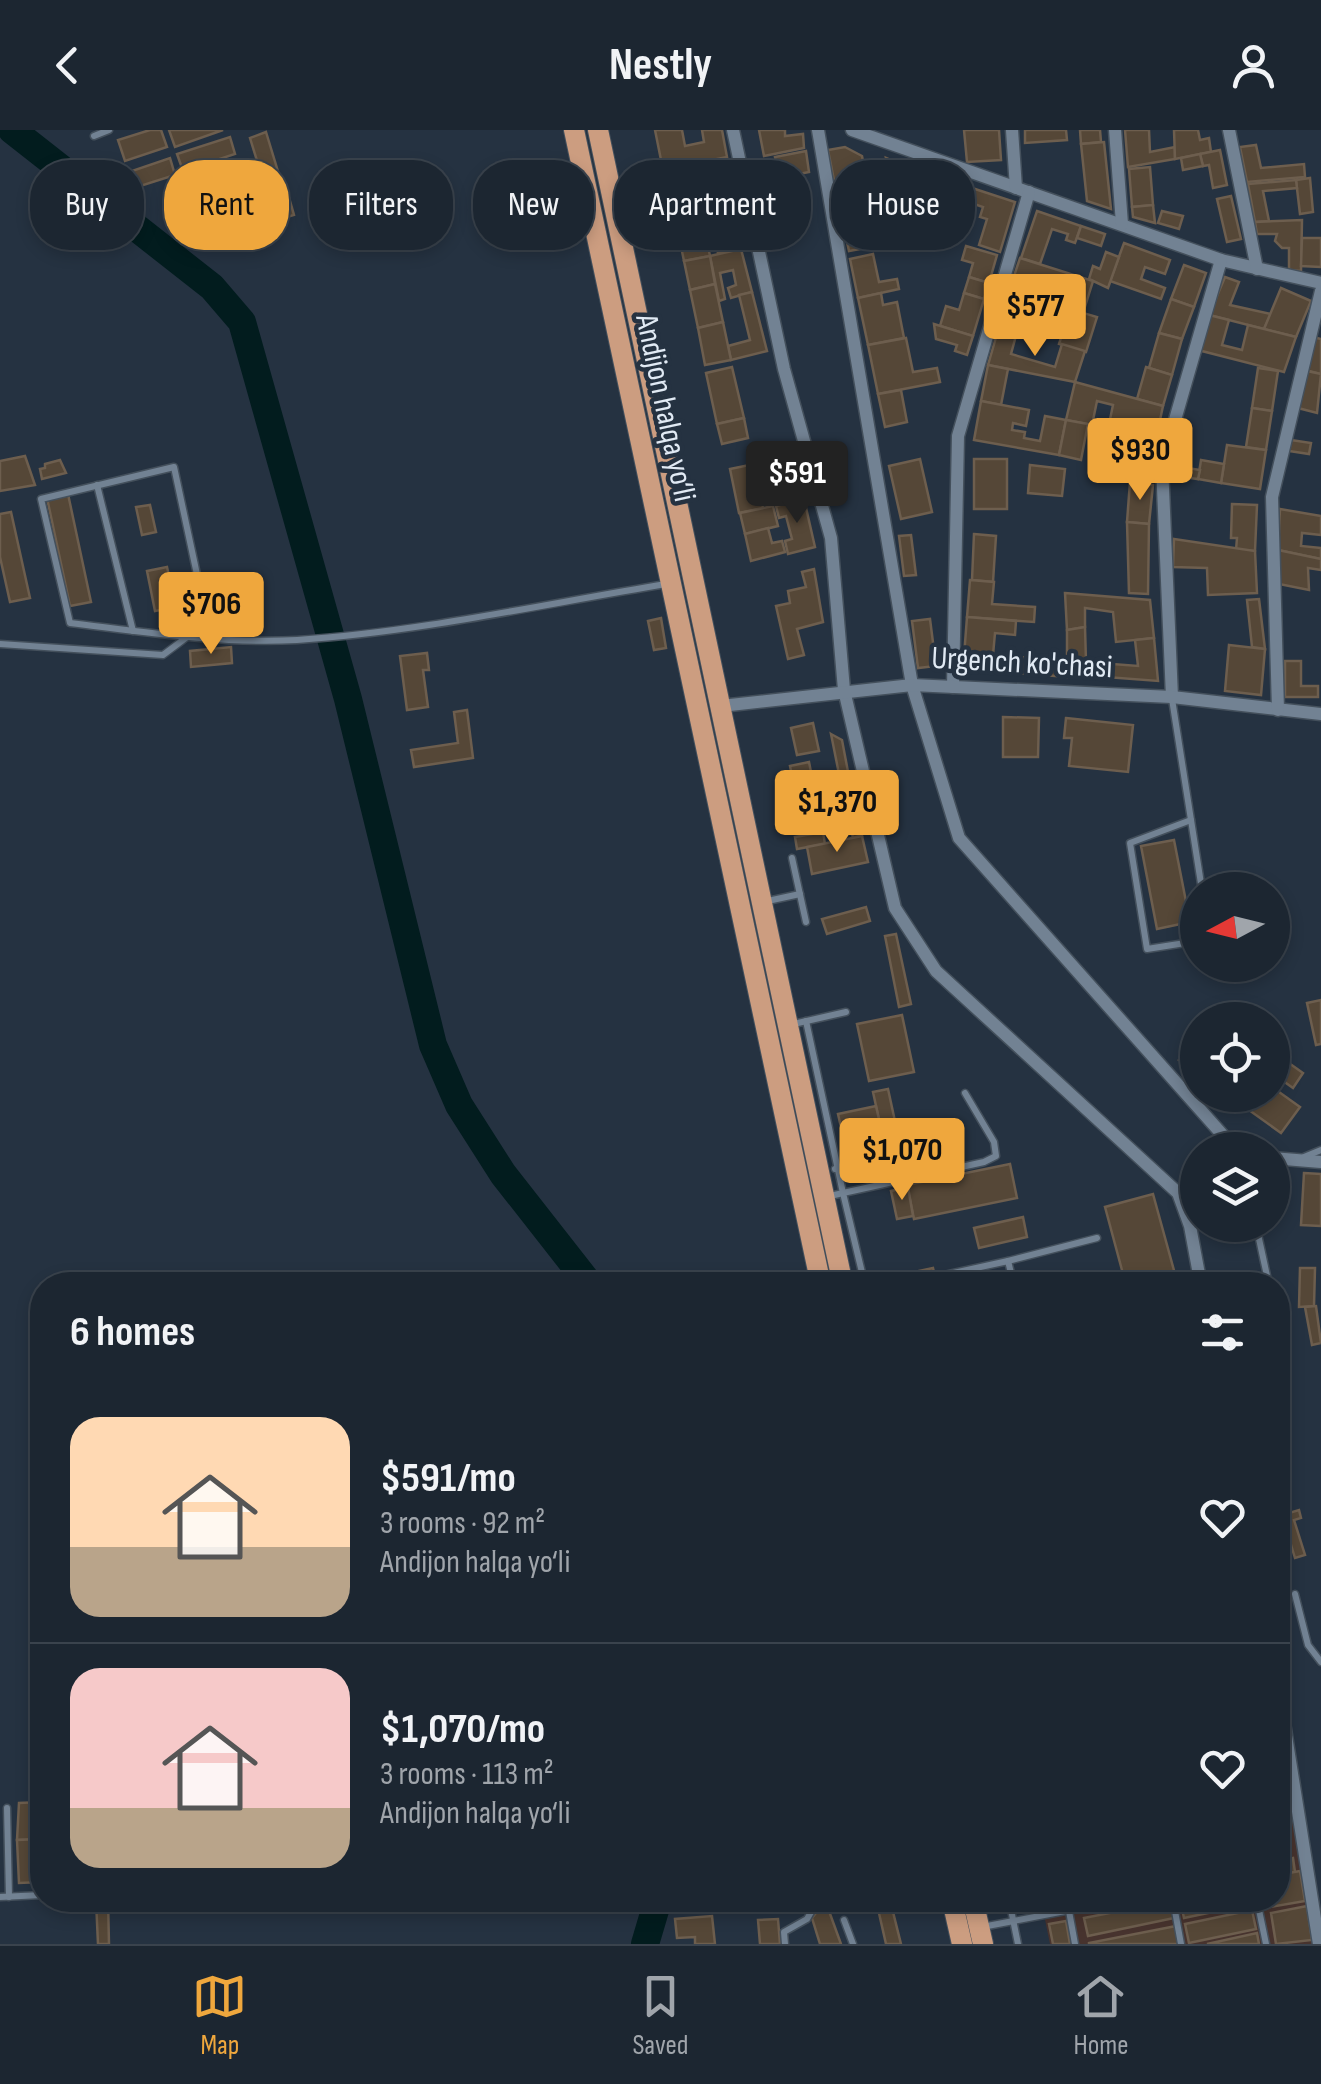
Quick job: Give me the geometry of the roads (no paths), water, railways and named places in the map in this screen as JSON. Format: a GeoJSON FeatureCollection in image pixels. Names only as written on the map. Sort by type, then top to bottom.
{"type":"FeatureCollection","features":[{"type":"Feature","properties":{"kind":"highway","name":"Andijon halqa yo‘li"},"geometry":{"type":"LineString","coordinates":[[574,130],[818,1272]]}},
{"type":"Feature","properties":{"kind":"highway","name":"Andijon halqa yo‘li"},"geometry":{"type":"LineString","coordinates":[[598,130],[762,902],[797,1024],[834,1195],[842,1272]]}},
{"type":"Feature","properties":{"kind":"highway"},"geometry":{"type":"LineString","coordinates":[[955,1912],[962,1944]]}},
{"type":"Feature","properties":{"kind":"street"},"geometry":{"type":"LineString","coordinates":[[732,130],[784,368],[831,538],[844,690],[895,908],[936,971],[1178,1193],[1190,1226],[1199,1272]]}},
{"type":"Feature","properties":{"kind":"street"},"geometry":{"type":"LineString","coordinates":[[818,130],[912,685],[959,838],[1220,1132]]}},
{"type":"Feature","properties":{"kind":"street"},"geometry":{"type":"LineString","coordinates":[[852,130],[1221,260],[1321,283]]}},
{"type":"Feature","properties":{"kind":"street"},"geometry":{"type":"LineString","coordinates":[[953,687],[958,436],[1023,190],[1012,130]]}},
{"type":"Feature","properties":{"kind":"street"},"geometry":{"type":"LineString","coordinates":[[1114,130],[1122,224]]}},
{"type":"Feature","properties":{"kind":"street"},"geometry":{"type":"LineString","coordinates":[[1229,130],[1257,268]]}},
{"type":"Feature","properties":{"kind":"street"},"geometry":{"type":"LineString","coordinates":[[1172,697],[1162,465],[1221,260]]}},
{"type":"Feature","properties":{"kind":"street"},"geometry":{"type":"LineString","coordinates":[[1278,710],[1272,497],[1321,291]]}},
{"type":"Feature","properties":{"kind":"street","name":"Urgench ko'chasi"},"geometry":{"type":"LineString","coordinates":[[721,706],[912,685],[1172,697],[1321,714]]}},
{"type":"Feature","properties":{"kind":"street"},"geometry":{"type":"LineString","coordinates":[[1290,1159],[1321,1162]]}},
{"type":"Feature","properties":{"kind":"street"},"geometry":{"type":"LineString","coordinates":[[1290,1749],[1318,1899],[1320,1944]]}},
{"type":"Feature","properties":{"kind":"lane"},"geometry":{"type":"LineString","coordinates":[[94,136],[108,130]]}},
{"type":"Feature","properties":{"kind":"lane"},"geometry":{"type":"LineString","coordinates":[[211,640],[174,467],[41,499],[70,623],[211,640],[298,640],[385,630],[672,583]]}},
{"type":"Feature","properties":{"kind":"lane"},"geometry":{"type":"LineString","coordinates":[[97,486],[133,631]]}},
{"type":"Feature","properties":{"kind":"lane"},"geometry":{"type":"LineString","coordinates":[[0,644],[162,655],[187,637]]}},
{"type":"Feature","properties":{"kind":"lane"},"geometry":{"type":"LineString","coordinates":[[1172,697],[1199,872]]}},
{"type":"Feature","properties":{"kind":"lane"},"geometry":{"type":"LineString","coordinates":[[1180,944],[1147,949],[1130,844],[1191,820]]}},
{"type":"Feature","properties":{"kind":"lane"},"geometry":{"type":"LineString","coordinates":[[792,858],[806,922]]}},
{"type":"Feature","properties":{"kind":"lane"},"geometry":{"type":"LineString","coordinates":[[762,902],[800,894]]}},
{"type":"Feature","properties":{"kind":"lane"},"geometry":{"type":"LineString","coordinates":[[797,1024],[846,1012]]}},
{"type":"Feature","properties":{"kind":"lane"},"geometry":{"type":"LineString","coordinates":[[861,1272],[834,1195],[984,1162],[996,1156],[994,1142],[965,1092]]}},
{"type":"Feature","properties":{"kind":"lane"},"geometry":{"type":"LineString","coordinates":[[1298,1160],[1321,1150]]}},
{"type":"Feature","properties":{"kind":"lane"},"geometry":{"type":"LineString","coordinates":[[828,1170],[879,1160]]}},
{"type":"Feature","properties":{"kind":"lane"},"geometry":{"type":"LineString","coordinates":[[959,1272],[1097,1238]]}},
{"type":"Feature","properties":{"kind":"lane"},"geometry":{"type":"LineString","coordinates":[[1259,1242],[1265,1272]]}},
{"type":"Feature","properties":{"kind":"lane"},"geometry":{"type":"LineString","coordinates":[[1008,1262],[1011,1272]]}},
{"type":"Feature","properties":{"kind":"lane"},"geometry":{"type":"LineString","coordinates":[[1295,1594],[1308,1645],[1321,1662]]}},
{"type":"Feature","properties":{"kind":"lane"},"geometry":{"type":"LineString","coordinates":[[7,1808],[10,1896]]}},
{"type":"Feature","properties":{"kind":"lane"},"geometry":{"type":"LineString","coordinates":[[0,1897],[30,1895]]}},
{"type":"Feature","properties":{"kind":"lane"},"geometry":{"type":"LineString","coordinates":[[785,1944],[784,1932],[807,1919],[811,1912]]}},
{"type":"Feature","properties":{"kind":"lane"},"geometry":{"type":"LineString","coordinates":[[1011,1912],[1018,1944]]}},
{"type":"Feature","properties":{"kind":"lane"},"geometry":{"type":"LineString","coordinates":[[981,1936],[1013,1920],[1058,1912]]}},
{"type":"Feature","properties":{"kind":"lane"},"geometry":{"type":"LineString","coordinates":[[1069,1912],[1075,1944]]}},
{"type":"Feature","properties":{"kind":"lane"},"geometry":{"type":"LineString","coordinates":[[1175,1912],[1182,1944]]}},
{"type":"Feature","properties":{"kind":"lane"},"geometry":{"type":"LineString","coordinates":[[1259,1912],[1266,1944]]}},
{"type":"Feature","properties":{"kind":"lane"},"geometry":{"type":"LineString","coordinates":[[844,1920],[853,1944]]}},
{"type":"Feature","properties":{"kind":"waterway"},"geometry":{"type":"LineString","coordinates":[[12,130],[212,287],[242,322],[348,699],[433,1045],[459,1105],[503,1174],[580,1272]]}},
{"type":"Feature","properties":{"kind":"waterway"},"geometry":{"type":"LineString","coordinates":[[645,1944],[654,1912]]}}]}
